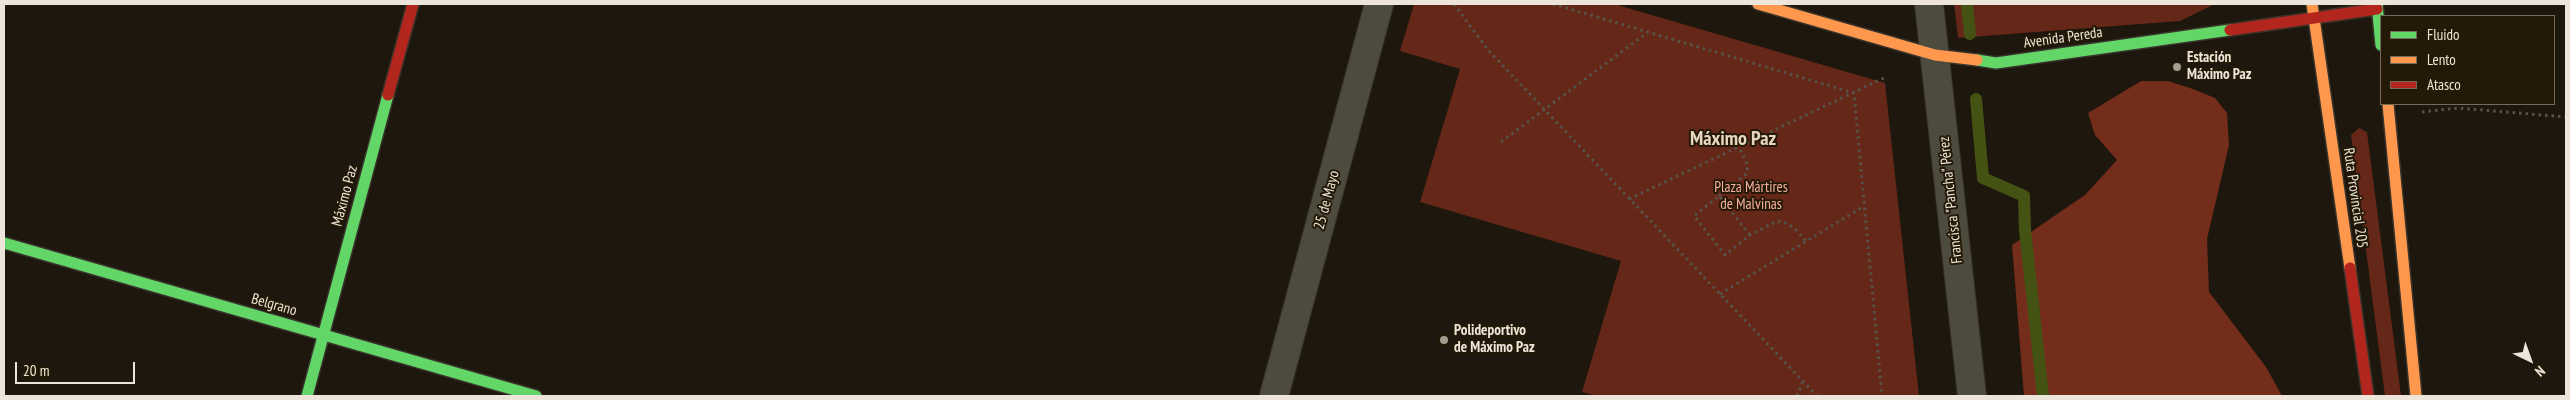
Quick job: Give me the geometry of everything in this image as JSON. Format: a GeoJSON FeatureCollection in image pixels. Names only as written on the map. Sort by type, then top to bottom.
{"type":"FeatureCollection","features":[{"type":"Feature","properties":{"kind":"street","name":"Máximo Paz"},"geometry":{"type":"LineString","coordinates":[[307,396],[413,4]]}},
{"type":"Feature","properties":{"kind":"street","name":"25 de Mayo"},"geometry":{"type":"LineString","coordinates":[[1274,396],[1380,4]]}},
{"type":"Feature","properties":{"kind":"street","name":"Avenida Pereda"},"geometry":{"type":"LineString","coordinates":[[1758,4],[1934,55],[1996,63],[2377,6]]}},
{"type":"Feature","properties":{"kind":"street","name":"Francisca \"Pancha\" Pérez"},"geometry":{"type":"LineString","coordinates":[[1929,4],[1972,396]]}},
{"type":"Feature","properties":{"kind":"street","name":"Ruta Provincial 205"},"geometry":{"type":"LineString","coordinates":[[2312,4],[2368,396]]}},
{"type":"Feature","properties":{"kind":"street"},"geometry":{"type":"LineString","coordinates":[[2377,6],[2380,35]]}},
{"type":"Feature","properties":{"kind":"street"},"geometry":{"type":"LineString","coordinates":[[2389,110],[2416,396]]}},
{"type":"Feature","properties":{"kind":"street","name":"Belgrano"},"geometry":{"type":"LineString","coordinates":[[4,243],[536,396]]}},
{"type":"Feature","properties":{"kind":"path"},"geometry":{"type":"LineString","coordinates":[[1454,4],[1488,50],[1817,396]]}},
{"type":"Feature","properties":{"kind":"path"},"geometry":{"type":"LineString","coordinates":[[1553,4],[1854,92]]}},
{"type":"Feature","properties":{"kind":"path"},"geometry":{"type":"LineString","coordinates":[[1501,142],[1649,32]]}},
{"type":"Feature","properties":{"kind":"path"},"geometry":{"type":"LineString","coordinates":[[1629,199],[1934,55]]}},
{"type":"Feature","properties":{"kind":"path"},"geometry":{"type":"LineString","coordinates":[[1854,92],[1882,396]]}},
{"type":"Feature","properties":{"kind":"path"},"geometry":{"type":"LineString","coordinates":[[2389,110],[2458,108],[2566,117]]}},
{"type":"Feature","properties":{"kind":"path"},"geometry":{"type":"LineString","coordinates":[[1739,147],[1748,166],[1746,174],[1694,216],[1725,255],[1750,235],[1777,221],[1787,223],[1795,228],[1806,241]]}},
{"type":"Feature","properties":{"kind":"path"},"geometry":{"type":"LineString","coordinates":[[1719,196],[1750,235]]}},
{"type":"Feature","properties":{"kind":"path"},"geometry":{"type":"LineString","coordinates":[[1720,294],[1864,206]]}},
{"type":"Feature","properties":{"kind":"path"},"geometry":{"type":"LineString","coordinates":[[1797,396],[1803,381]]}},
{"type":"Feature","properties":{"kind":"green space","name":"Plaza Mártires de Malvinas"},"geometry":{"type":"Polygon","coordinates":[[[1414,4],[1614,4],[1885,83],[1919,396],[1597,396],[1582,392],[1621,261],[1420,202],[1460,69],[1400,51],[1414,4]]]}},
{"type":"Feature","properties":{"kind":"green space"},"geometry":{"type":"Polygon","coordinates":[[[1954,4],[2215,4],[2180,21],[1958,38],[1954,4]]]}},
{"type":"Feature","properties":{"kind":"green space"},"geometry":{"type":"Polygon","coordinates":[[[2359,128],[2367,132],[2401,396],[2385,396],[2351,135],[2359,128]]]}},
{"type":"Feature","properties":{"kind":"shaded area"},"geometry":{"type":"Polygon","coordinates":[[[2141,81],[2168,81],[2193,89],[2215,98],[2227,113],[2229,145],[2207,239],[2209,292],[2266,367],[2282,396],[2024,396],[2012,245],[2085,195],[2117,160],[2095,135],[2088,113],[2141,81]]]}},
{"type":"Feature","properties":{"kind":"waterway"},"geometry":{"type":"LineString","coordinates":[[1967,4],[1970,34]]}},
{"type":"Feature","properties":{"kind":"waterway"},"geometry":{"type":"LineString","coordinates":[[1976,99],[1983,178],[2024,196],[2025,230],[2043,396]]}},
{"type":"Feature","properties":{"kind":"traffic: fast"},"geometry":{"type":"LineString","coordinates":[[2377,4],[2380,35]]}},
{"type":"Feature","properties":{"kind":"traffic: fast"},"geometry":{"type":"LineString","coordinates":[[1977,60],[1996,63],[2230,30]]}},
{"type":"Feature","properties":{"kind":"traffic: fast"},"geometry":{"type":"LineString","coordinates":[[307,396],[388,95]]}},
{"type":"Feature","properties":{"kind":"traffic: fast"},"geometry":{"type":"LineString","coordinates":[[4,243],[536,396]]}},
{"type":"Feature","properties":{"kind":"traffic: slow"},"geometry":{"type":"LineString","coordinates":[[1758,4],[1935,55],[1977,60]]}},
{"type":"Feature","properties":{"kind":"traffic: slow"},"geometry":{"type":"LineString","coordinates":[[2312,4],[2350,268]]}},
{"type":"Feature","properties":{"kind":"traffic: slow"},"geometry":{"type":"LineString","coordinates":[[2388,105],[2416,396]]}},
{"type":"Feature","properties":{"kind":"traffic: jam"},"geometry":{"type":"LineString","coordinates":[[388,95],[413,4]]}},
{"type":"Feature","properties":{"kind":"traffic: jam"},"geometry":{"type":"LineString","coordinates":[[2230,30],[2377,9]]}},
{"type":"Feature","properties":{"kind":"traffic: jam"},"geometry":{"type":"LineString","coordinates":[[2350,268],[2368,396]]}},
{"type":"Feature","properties":{"kind":"place","name":"Estación Máximo Paz"},"geometry":{"type":"Point","coordinates":[2177,67]}},
{"type":"Feature","properties":{"kind":"place","name":"Polideportivo de Máximo Paz"},"geometry":{"type":"Point","coordinates":[1444,340]}},
{"type":"Feature","properties":{"kind":"district","name":"Máximo Paz"},"geometry":{"type":"Point","coordinates":[1733,139]}}]}
